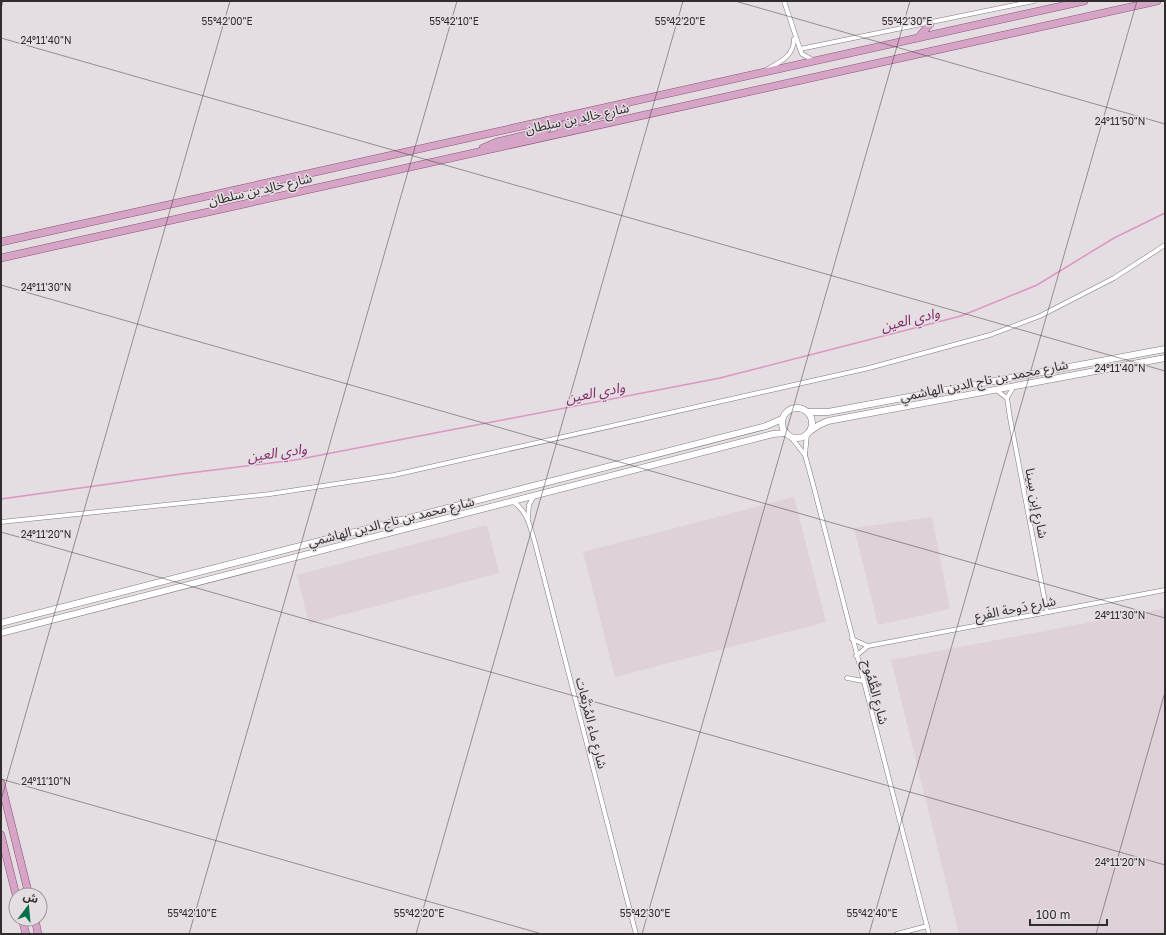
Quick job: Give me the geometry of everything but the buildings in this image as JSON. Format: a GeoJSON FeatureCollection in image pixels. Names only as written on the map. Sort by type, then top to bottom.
{"type":"FeatureCollection","features":[{"type":"Feature","properties":{"kind":"main road","name":"شارع خالِد بن سلطان"},"geometry":{"type":"LineString","coordinates":[[1,242],[1084,1]]}},
{"type":"Feature","properties":{"kind":"main road"},"geometry":{"type":"LineString","coordinates":[[1123,9],[1132,1]]}},
{"type":"Feature","properties":{"kind":"main road","name":"شارع خالِد بن سلطان"},"geometry":{"type":"LineString","coordinates":[[1,258],[1157,1]]}},
{"type":"Feature","properties":{"kind":"main road"},"geometry":{"type":"LineString","coordinates":[[918,38],[930,24]]}},
{"type":"Feature","properties":{"kind":"main road"},"geometry":{"type":"LineString","coordinates":[[561,133],[561,127],[565,124],[609,113],[631,101]]}},
{"type":"Feature","properties":{"kind":"main road"},"geometry":{"type":"LineString","coordinates":[[478,152],[492,143],[546,130],[549,126],[548,120]]}},
{"type":"Feature","properties":{"kind":"main road"},"geometry":{"type":"LineString","coordinates":[[1,783],[27,887]]}},
{"type":"Feature","properties":{"kind":"main road"},"geometry":{"type":"LineString","coordinates":[[1,836],[14,887]]}},
{"type":"Feature","properties":{"kind":"street"},"geometry":{"type":"LineString","coordinates":[[784,1],[802,54],[815,61]]}},
{"type":"Feature","properties":{"kind":"street"},"geometry":{"type":"LineString","coordinates":[[800,49],[930,24],[1034,1]]}},
{"type":"Feature","properties":{"kind":"street"},"geometry":{"type":"LineString","coordinates":[[759,74],[792,52],[795,36]]}},
{"type":"Feature","properties":{"kind":"street"},"geometry":{"type":"LineString","coordinates":[[1,522],[270,494],[394,475],[869,368],[990,335],[1040,316],[1114,278],[1165,244]]}},
{"type":"Feature","properties":{"kind":"street","name":"شارع محمد بن تاج الدين الهاشمي"},"geometry":{"type":"LineString","coordinates":[[808,412],[828,412],[1165,349]]}},
{"type":"Feature","properties":{"kind":"street","name":"شارع محمد بن تاج الدين الهاشمي"},"geometry":{"type":"LineString","coordinates":[[809,432],[818,425],[828,421],[1165,358]]}},
{"type":"Feature","properties":{"kind":"street"},"geometry":{"type":"LineString","coordinates":[[996,390],[1007,398],[1014,386]]}},
{"type":"Feature","properties":{"kind":"street","name":"شارع إبن سِينا"},"geometry":{"type":"LineString","coordinates":[[1007,398],[1047,612]]}},
{"type":"Feature","properties":{"kind":"street"},"geometry":{"type":"LineString","coordinates":[[795,408],[808,412],[812,423],[809,432],[799,438],[788,435],[782,425],[782,418],[786,412],[795,408]]}},
{"type":"Feature","properties":{"kind":"street","name":"شارع محمد بن تاج الدين الهاشمي"},"geometry":{"type":"LineString","coordinates":[[1,623],[766,426],[782,418]]}},
{"type":"Feature","properties":{"kind":"street","name":"شارع الطُّمُوح"},"geometry":{"type":"LineString","coordinates":[[809,432],[805,455],[929,934]]}},
{"type":"Feature","properties":{"kind":"street","name":"شارع محمد بن تاج الدين الهاشمي"},"geometry":{"type":"LineString","coordinates":[[1,633],[770,434],[788,435]]}},
{"type":"Feature","properties":{"kind":"street","name":"شارع الطُّمُوح"},"geometry":{"type":"LineString","coordinates":[[788,435],[805,455]]}},
{"type":"Feature","properties":{"kind":"street","name":"شارع ماء المُرَبَّعات"},"geometry":{"type":"LineString","coordinates":[[536,494],[529,505],[528,518],[636,934]]}},
{"type":"Feature","properties":{"kind":"street","name":"شارع ماء المُرَبَّعات"},"geometry":{"type":"LineString","coordinates":[[512,501],[520,507],[528,518]]}},
{"type":"Feature","properties":{"kind":"street"},"geometry":{"type":"LineString","coordinates":[[99,608],[94,606],[94,603],[120,595],[128,590]]}},
{"type":"Feature","properties":{"kind":"street","name":"شارع دَوحة الفَرع"},"geometry":{"type":"LineString","coordinates":[[856,656],[868,646],[1165,590]]}},
{"type":"Feature","properties":{"kind":"street"},"geometry":{"type":"LineString","coordinates":[[852,639],[868,646]]}},
{"type":"Feature","properties":{"kind":"street"},"geometry":{"type":"LineString","coordinates":[[848,678],[863,681]]}},
{"type":"Feature","properties":{"kind":"street"},"geometry":{"type":"LineString","coordinates":[[1,851],[8,864]]}},
{"type":"Feature","properties":{"kind":"street"},"geometry":{"type":"LineString","coordinates":[[897,934],[927,926]]}},
{"type":"Feature","properties":{"kind":"shaded area"},"geometry":{"type":"Polygon","coordinates":[[[794,497],[826,622],[615,677],[583,552],[794,497]]]}},
{"type":"Feature","properties":{"kind":"shaded area"},"geometry":{"type":"Polygon","coordinates":[[[932,517],[950,609],[878,625],[854,528],[932,517]]]}},
{"type":"Feature","properties":{"kind":"shaded area"},"geometry":{"type":"Polygon","coordinates":[[[487,525],[499,573],[309,624],[297,575],[487,525]]]}},
{"type":"Feature","properties":{"kind":"shaded area"},"geometry":{"type":"Polygon","coordinates":[[[1165,608],[1165,934],[959,934],[891,660],[1165,608]]]}},
{"type":"Feature","properties":{"kind":"waterway","name":"وادي العين"},"geometry":{"type":"LineString","coordinates":[[1,499],[295,460],[720,378],[961,316],[1037,285],[1114,238],[1165,213]]}}]}
